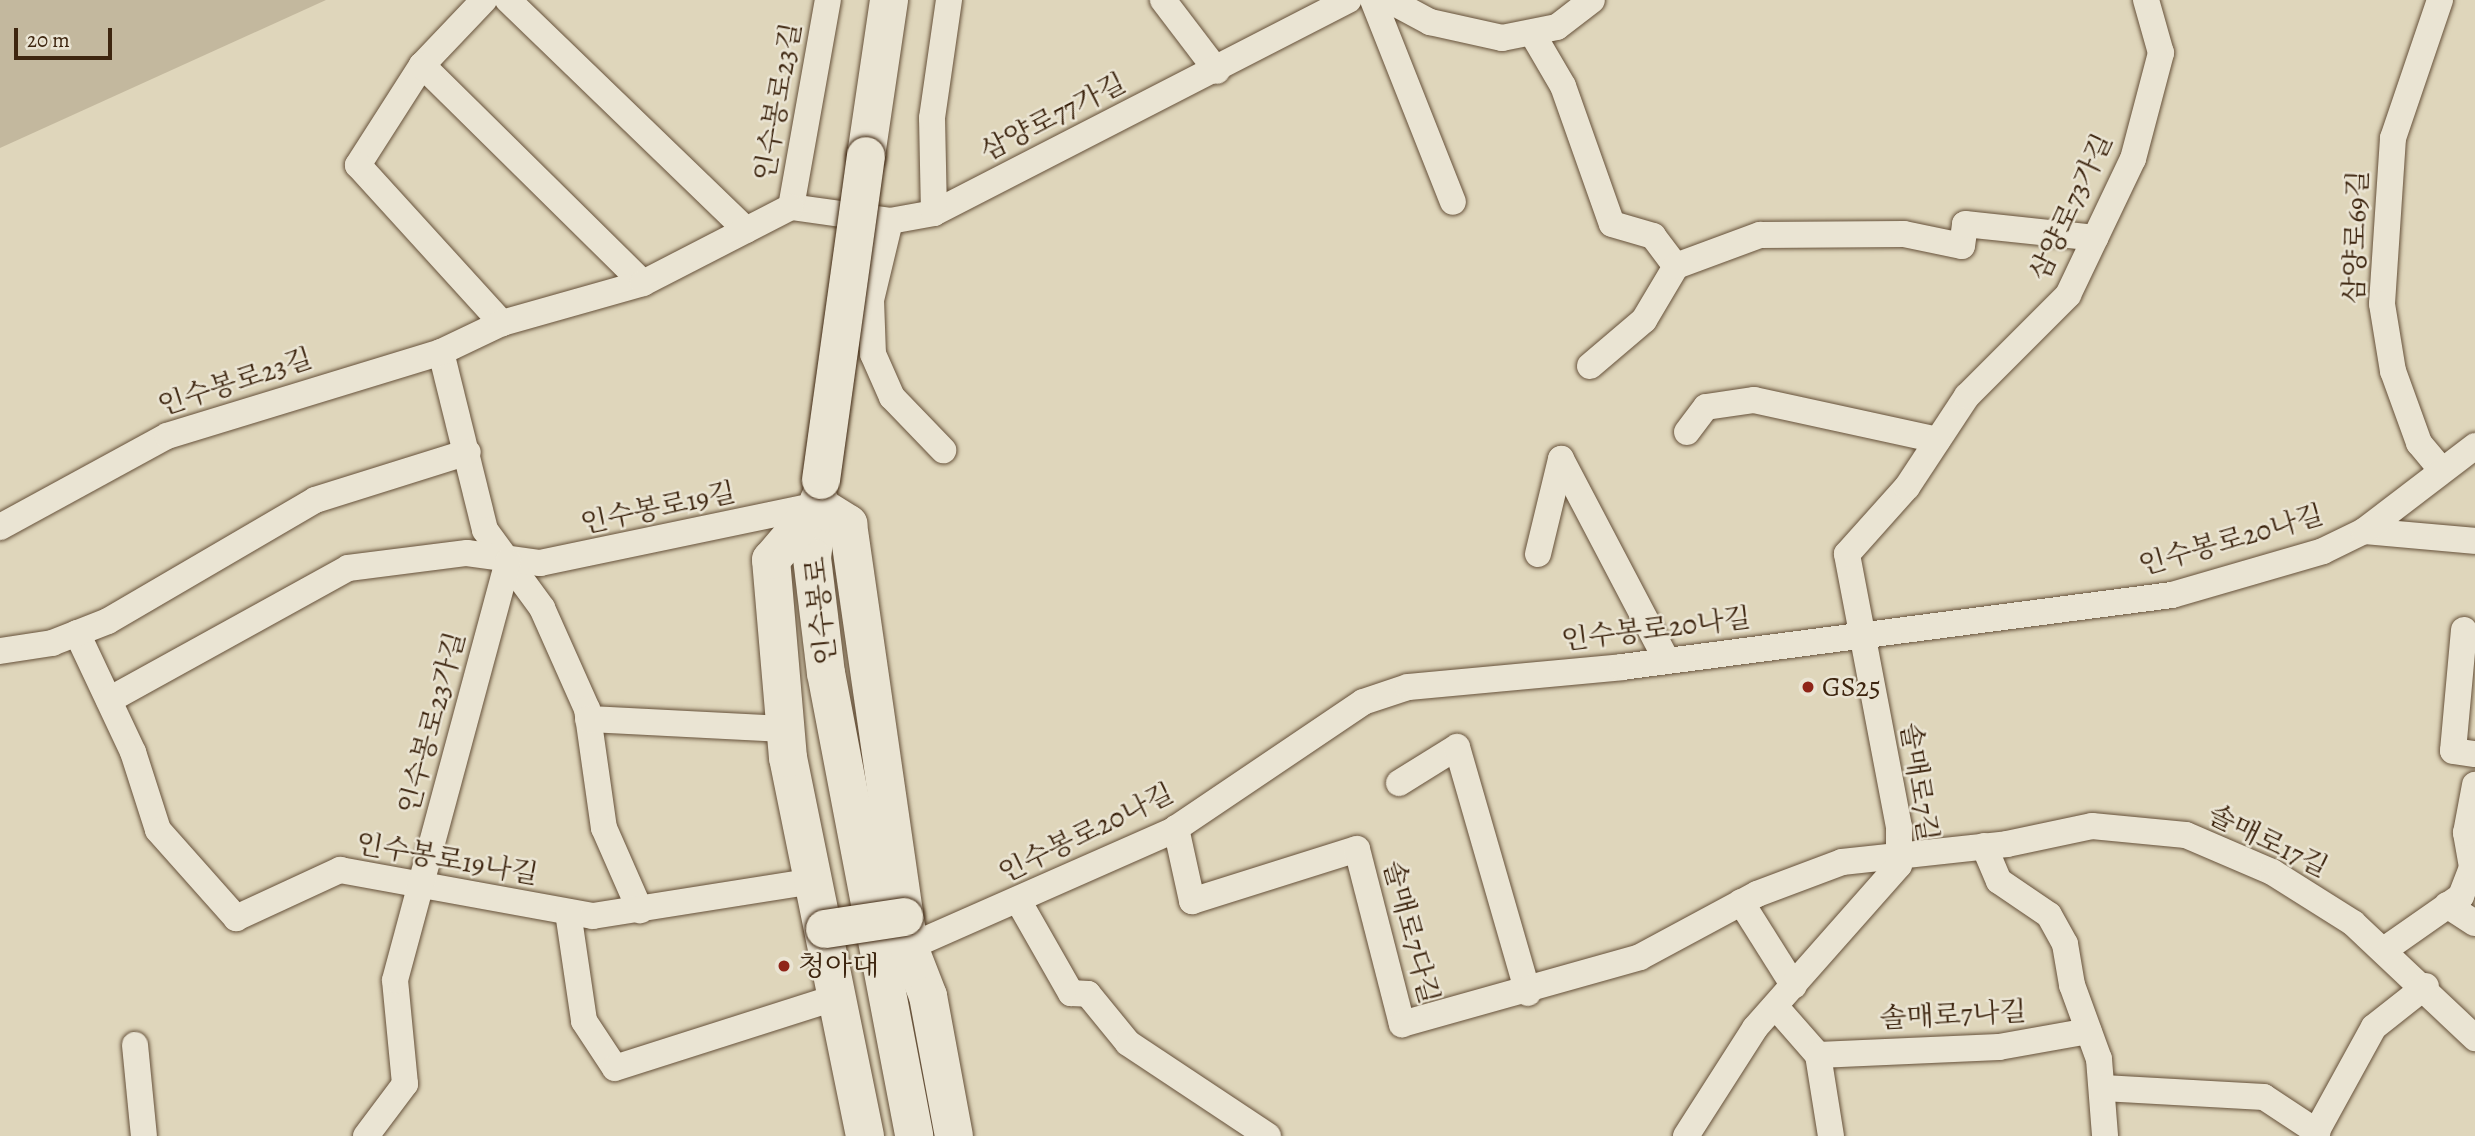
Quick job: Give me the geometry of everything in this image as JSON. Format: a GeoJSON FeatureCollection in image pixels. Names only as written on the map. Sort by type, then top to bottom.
{"type":"FeatureCollection","features":[{"type":"Feature","properties":{"kind":"main road","name":"인수봉로"},"geometry":{"type":"LineString","coordinates":[[888,0],[812,558],[826,673],[914,1136]]}},
{"type":"Feature","properties":{"kind":"main road"},"geometry":{"type":"LineString","coordinates":[[865,1136],[786,729],[771,560],[820,493],[848,524],[906,932],[928,996],[954,1136]]}},
{"type":"Feature","properties":{"kind":"main road"},"geometry":{"type":"LineString","coordinates":[[825,929],[906,932]]}},
{"type":"Feature","properties":{"kind":"street"},"geometry":{"type":"LineString","coordinates":[[484,0],[422,65],[358,165],[502,323]]}},
{"type":"Feature","properties":{"kind":"street","name":"인수봉로23길"},"geometry":{"type":"LineString","coordinates":[[509,0],[746,230]]}},
{"type":"Feature","properties":{"kind":"street","name":"인수봉로23길"},"geometry":{"type":"LineString","coordinates":[[0,527],[167,436],[441,352],[502,323],[643,283],[791,207],[828,0]]}},
{"type":"Feature","properties":{"kind":"street"},"geometry":{"type":"LineString","coordinates":[[925,214],[934,93],[949,0]]}},
{"type":"Feature","properties":{"kind":"street"},"geometry":{"type":"LineString","coordinates":[[1163,0],[1217,71]]}},
{"type":"Feature","properties":{"kind":"street"},"geometry":{"type":"LineString","coordinates":[[1373,0],[1453,202]]}},
{"type":"Feature","properties":{"kind":"street"},"geometry":{"type":"LineString","coordinates":[[1389,0],[1430,22],[1502,38],[1557,27],[1592,0]]}},
{"type":"Feature","properties":{"kind":"street","name":"삼양로73가길"},"geometry":{"type":"LineString","coordinates":[[1860,634],[1847,554],[1907,487],[1967,396],[2068,295],[2133,159],[2161,53],[2146,0]]}},
{"type":"Feature","properties":{"kind":"street","name":"삼양로69길"},"geometry":{"type":"LineString","coordinates":[[2440,0],[2393,138],[2382,304],[2393,371],[2410,419],[2419,443],[2442,470]]}},
{"type":"Feature","properties":{"kind":"street","name":"삼양로77가길"},"geometry":{"type":"LineString","coordinates":[[791,207],[890,221],[925,214],[1217,71],[1345,1]]}},
{"type":"Feature","properties":{"kind":"street"},"geometry":{"type":"LineString","coordinates":[[1532,33],[1563,86],[1612,224],[1653,236],[1676,266]]}},
{"type":"Feature","properties":{"kind":"street"},"geometry":{"type":"LineString","coordinates":[[422,65],[643,283]]}},
{"type":"Feature","properties":{"kind":"street"},"geometry":{"type":"LineString","coordinates":[[890,221],[871,300],[873,354],[892,397],[943,450]]}},
{"type":"Feature","properties":{"kind":"street"},"geometry":{"type":"LineString","coordinates":[[1590,366],[1644,320],[1676,266],[1760,235],[1904,234],[1962,246],[1965,224],[2095,239]]}},
{"type":"Feature","properties":{"kind":"street"},"geometry":{"type":"LineString","coordinates":[[441,352],[468,452],[485,530],[542,608],[588,719],[604,828],[639,910]]}},
{"type":"Feature","properties":{"kind":"street"},"geometry":{"type":"LineString","coordinates":[[1688,432],[1706,407],[1754,400],[1938,440]]}},
{"type":"Feature","properties":{"kind":"street","name":"인수봉로20나길"},"geometry":{"type":"LineString","coordinates":[[906,932],[1019,902],[1176,828],[1363,702],[1408,687],[1667,661],[2172,595],[2323,551],[2364,531],[2475,446]]}},
{"type":"Feature","properties":{"kind":"street"},"geometry":{"type":"LineString","coordinates":[[0,651],[78,633],[241,548],[315,500],[468,452]]}},
{"type":"Feature","properties":{"kind":"street"},"geometry":{"type":"LineString","coordinates":[[1538,554],[1561,459],[1667,661]]}},
{"type":"Feature","properties":{"kind":"street","name":"인수봉로19길"},"geometry":{"type":"LineString","coordinates":[[508,561],[540,563],[672,540],[820,493]]}},
{"type":"Feature","properties":{"kind":"street"},"geometry":{"type":"LineString","coordinates":[[2364,531],[2475,541]]}},
{"type":"Feature","properties":{"kind":"street"},"geometry":{"type":"LineString","coordinates":[[108,700],[348,568],[467,553],[508,561]]}},
{"type":"Feature","properties":{"kind":"street","name":"인수봉로23가길"},"geometry":{"type":"LineString","coordinates":[[366,1136],[405,1084],[395,980],[508,561]]}},
{"type":"Feature","properties":{"kind":"street"},"geometry":{"type":"LineString","coordinates":[[2464,630],[2453,751],[2475,754]]}},
{"type":"Feature","properties":{"kind":"street","name":"인수봉로19나길"},"geometry":{"type":"LineString","coordinates":[[78,633],[108,700],[158,830],[236,918],[340,870],[568,912],[639,910],[815,881]]}},
{"type":"Feature","properties":{"kind":"street","name":"솔매로7길"},"geometry":{"type":"LineString","coordinates":[[1686,1136],[1775,1006],[1892,874],[1899,854],[1899,827],[1860,634]]}},
{"type":"Feature","properties":{"kind":"street"},"geometry":{"type":"LineString","coordinates":[[588,719],[786,729]]}},
{"type":"Feature","properties":{"kind":"street"},"geometry":{"type":"LineString","coordinates":[[1399,783],[1457,747],[1528,993]]}},
{"type":"Feature","properties":{"kind":"street"},"geometry":{"type":"LineString","coordinates":[[2384,950],[2460,896],[2473,867],[2466,833],[2475,785]]}},
{"type":"Feature","properties":{"kind":"street","name":"솔매로17길"},"geometry":{"type":"LineString","coordinates":[[1899,854],[1984,846],[2092,826],[2186,835],[2272,872],[2384,950],[2426,986],[2475,1038]]}},
{"type":"Feature","properties":{"kind":"street","name":"솔매로7다길"},"geometry":{"type":"LineString","coordinates":[[1176,828],[1192,901],[1357,849],[1402,1024],[1528,993],[1640,957],[1741,902],[1842,862],[1899,854]]}},
{"type":"Feature","properties":{"kind":"street"},"geometry":{"type":"LineString","coordinates":[[1984,846],[1999,881],[2049,915],[2065,944],[2103,1088],[2105,1136]]}},
{"type":"Feature","properties":{"kind":"street"},"geometry":{"type":"LineString","coordinates":[[1019,902],[1071,993],[1088,993],[1128,1043],[1268,1136]]}},
{"type":"Feature","properties":{"kind":"street"},"geometry":{"type":"LineString","coordinates":[[1741,902],[1794,986]]}},
{"type":"Feature","properties":{"kind":"street"},"geometry":{"type":"LineString","coordinates":[[2447,905],[2475,923]]}},
{"type":"Feature","properties":{"kind":"street","name":"인수봉로19나길"},"geometry":{"type":"LineString","coordinates":[[568,912],[584,1021],[615,1068],[838,997]]}},
{"type":"Feature","properties":{"kind":"street"},"geometry":{"type":"LineString","coordinates":[[2103,1088],[2264,1097],[2315,1134],[2374,1027],[2426,986]]}},
{"type":"Feature","properties":{"kind":"street"},"geometry":{"type":"LineString","coordinates":[[1775,1006],[1818,1055],[1831,1136]]}},
{"type":"Feature","properties":{"kind":"street","name":"솔매로7나길"},"geometry":{"type":"LineString","coordinates":[[1818,1055],[1999,1047],[2089,1031]]}},
{"type":"Feature","properties":{"kind":"street"},"geometry":{"type":"LineString","coordinates":[[135,1045],[144,1136]]}},
{"type":"Feature","properties":{"kind":"shaded area"},"geometry":{"type":"Polygon","coordinates":[[[0,0],[326,0],[0,148],[0,0]]]}},
{"type":"Feature","properties":{"kind":"place","name":"GS25"},"geometry":{"type":"Point","coordinates":[1808,687]}},
{"type":"Feature","properties":{"kind":"place","name":"청아대"},"geometry":{"type":"Point","coordinates":[784,966]}}]}
